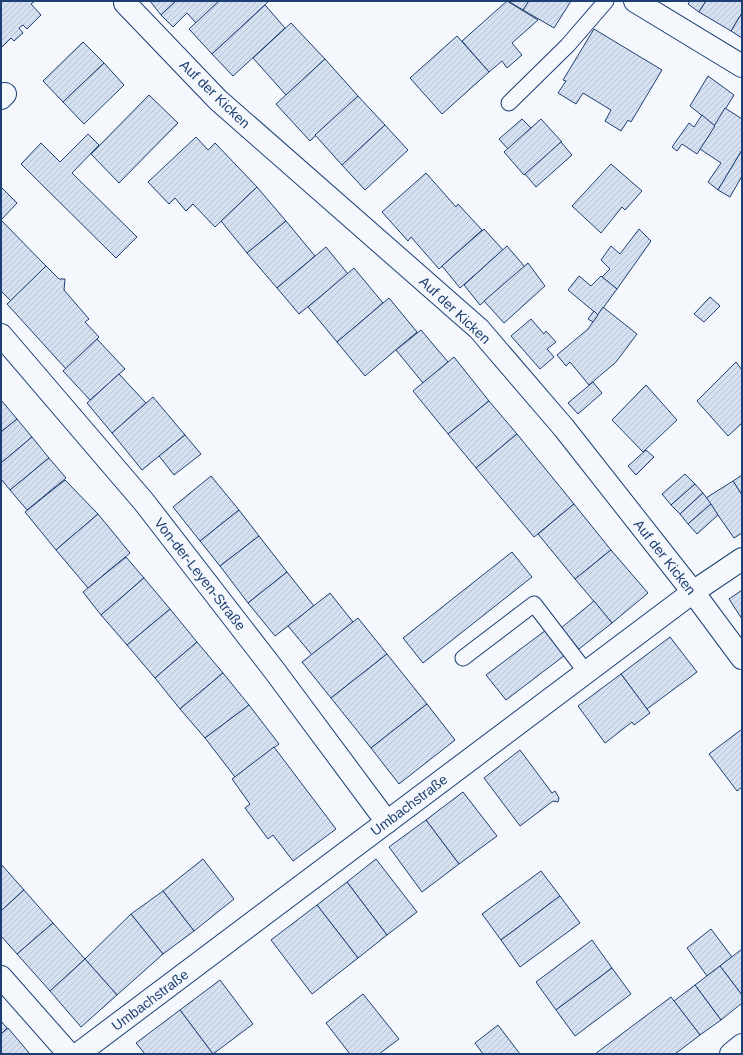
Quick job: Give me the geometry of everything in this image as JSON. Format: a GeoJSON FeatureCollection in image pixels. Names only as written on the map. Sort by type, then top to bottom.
{"type":"FeatureCollection","features":[{"type":"Feature","properties":{"kind":"street"},"geometry":{"type":"LineString","coordinates":[[635,1],[742,66]]}},
{"type":"Feature","properties":{"kind":"street","name":"Auf der Kicken"},"geometry":{"type":"LineString","coordinates":[[125,4],[218,100],[480,329],[564,428],[693,592],[742,658]]}},
{"type":"Feature","properties":{"kind":"street","name":"Von-der-Leyen-Straße"},"geometry":{"type":"LineString","coordinates":[[1,335],[144,502],[274,670],[387,822]]}},
{"type":"Feature","properties":{"kind":"street","name":"Umbachstraße"},"geometry":{"type":"LineString","coordinates":[[78,1054],[693,592],[742,559]]}},
{"type":"Feature","properties":{"kind":"street"},"geometry":{"type":"LineString","coordinates":[[1,977],[69,1054]]}},
{"type":"Feature","properties":{"kind":"street"},"geometry":{"type":"LineString","coordinates":[[731,1054],[742,1045]]}},
{"type":"Feature","properties":{"kind":"lane"},"geometry":{"type":"LineString","coordinates":[[509,102],[568,45],[606,1]]}},
{"type":"Feature","properties":{"kind":"lane"},"geometry":{"type":"LineString","coordinates":[[463,658],[534,604],[586,672]]}},
{"type":"Feature","properties":{"kind":"building"},"geometry":{"type":"Polygon","coordinates":[[[1,1],[35,1],[31,4],[41,15],[27,29],[23,25],[19,28],[23,33],[14,41],[11,38],[1,48],[1,1]]]}},
{"type":"Feature","properties":{"kind":"building"},"geometry":{"type":"Polygon","coordinates":[[[150,1],[176,1],[161,15],[150,1]]]}},
{"type":"Feature","properties":{"kind":"building"},"geometry":{"type":"Polygon","coordinates":[[[176,1],[219,1],[196,23],[187,13],[173,27],[161,15],[176,1]]]}},
{"type":"Feature","properties":{"kind":"building"},"geometry":{"type":"Polygon","coordinates":[[[219,1],[269,1],[212,54],[189,29],[219,1]]]}},
{"type":"Feature","properties":{"kind":"building"},"geometry":{"type":"Polygon","coordinates":[[[507,1],[538,20],[512,43],[522,55],[507,68],[502,61],[489,72],[462,41],[507,1]]]}},
{"type":"Feature","properties":{"kind":"building"},"geometry":{"type":"Polygon","coordinates":[[[508,1],[529,1],[523,10],[508,1]]]}},
{"type":"Feature","properties":{"kind":"building"},"geometry":{"type":"Polygon","coordinates":[[[529,1],[571,1],[554,28],[523,10],[529,1]]]}},
{"type":"Feature","properties":{"kind":"building"},"geometry":{"type":"Polygon","coordinates":[[[690,1],[706,1],[699,12],[688,4],[690,1]]]}},
{"type":"Feature","properties":{"kind":"building"},"geometry":{"type":"Polygon","coordinates":[[[706,1],[742,1],[742,13],[731,31],[699,12],[706,1]]]}},
{"type":"Feature","properties":{"kind":"building"},"geometry":{"type":"Polygon","coordinates":[[[265,5],[285,28],[233,76],[212,54],[265,5]]]}},
{"type":"Feature","properties":{"kind":"building"},"geometry":{"type":"Polygon","coordinates":[[[742,13],[742,38],[731,31],[742,13]]]}},
{"type":"Feature","properties":{"kind":"building"},"geometry":{"type":"Polygon","coordinates":[[[291,23],[325,59],[286,95],[253,58],[291,23]]]}},
{"type":"Feature","properties":{"kind":"building"},"geometry":{"type":"Polygon","coordinates":[[[594,29],[662,70],[631,122],[628,120],[621,131],[605,121],[611,110],[583,93],[576,104],[558,93],[566,81],[563,80],[594,29]]]}},
{"type":"Feature","properties":{"kind":"building"},"geometry":{"type":"Polygon","coordinates":[[[457,36],[489,72],[442,114],[410,78],[457,36]]]}},
{"type":"Feature","properties":{"kind":"building"},"geometry":{"type":"Polygon","coordinates":[[[83,42],[104,63],[63,102],[43,81],[83,42]]]}},
{"type":"Feature","properties":{"kind":"building"},"geometry":{"type":"Polygon","coordinates":[[[325,59],[358,96],[310,141],[276,104],[325,59]]]}},
{"type":"Feature","properties":{"kind":"building"},"geometry":{"type":"Polygon","coordinates":[[[104,63],[124,85],[84,124],[63,102],[104,63]]]}},
{"type":"Feature","properties":{"kind":"building"},"geometry":{"type":"Polygon","coordinates":[[[708,76],[734,95],[715,126],[690,106],[708,76]]]}},
{"type":"Feature","properties":{"kind":"building"},"geometry":{"type":"Polygon","coordinates":[[[149,95],[178,123],[119,183],[91,154],[149,95]]]}},
{"type":"Feature","properties":{"kind":"building"},"geometry":{"type":"Polygon","coordinates":[[[358,96],[385,125],[342,165],[315,135],[358,96]]]}},
{"type":"Feature","properties":{"kind":"building"},"geometry":{"type":"Polygon","coordinates":[[[725,108],[742,119],[742,150],[718,190],[708,182],[721,163],[700,149],[725,108]]]}},
{"type":"Feature","properties":{"kind":"building"},"geometry":{"type":"Polygon","coordinates":[[[702,115],[715,126],[697,154],[682,144],[677,151],[672,147],[689,123],[694,127],[702,115]]]}},
{"type":"Feature","properties":{"kind":"building"},"geometry":{"type":"Polygon","coordinates":[[[522,119],[531,128],[508,149],[499,139],[522,119]]]}},
{"type":"Feature","properties":{"kind":"building"},"geometry":{"type":"Polygon","coordinates":[[[541,119],[562,142],[524,175],[504,152],[541,119]]]}},
{"type":"Feature","properties":{"kind":"building"},"geometry":{"type":"Polygon","coordinates":[[[385,125],[408,150],[365,190],[342,165],[385,125]]]}},
{"type":"Feature","properties":{"kind":"building"},"geometry":{"type":"Polygon","coordinates":[[[88,134],[99,145],[72,173],[137,237],[116,258],[21,164],[41,143],[60,162],[88,134]]]}},
{"type":"Feature","properties":{"kind":"building"},"geometry":{"type":"Polygon","coordinates":[[[196,137],[208,150],[215,143],[257,187],[215,227],[193,204],[186,211],[175,198],[169,204],[148,182],[196,137]]]}},
{"type":"Feature","properties":{"kind":"building"},"geometry":{"type":"Polygon","coordinates":[[[561,142],[572,155],[536,187],[525,174],[561,142]]]}},
{"type":"Feature","properties":{"kind":"building"},"geometry":{"type":"Polygon","coordinates":[[[742,150],[742,176],[730,197],[718,190],[742,150]]]}},
{"type":"Feature","properties":{"kind":"building"},"geometry":{"type":"Polygon","coordinates":[[[611,164],[642,191],[625,210],[622,207],[601,233],[572,206],[611,164]]]}},
{"type":"Feature","properties":{"kind":"building"},"geometry":{"type":"Polygon","coordinates":[[[426,173],[456,207],[458,204],[482,230],[439,269],[411,237],[408,241],[382,212],[426,173]]]}},
{"type":"Feature","properties":{"kind":"building"},"geometry":{"type":"Polygon","coordinates":[[[1,187],[17,203],[1,220],[1,187]]]}},
{"type":"Feature","properties":{"kind":"building"},"geometry":{"type":"Polygon","coordinates":[[[257,187],[286,221],[247,253],[221,221],[257,187]]]}},
{"type":"Feature","properties":{"kind":"building"},"geometry":{"type":"Polygon","coordinates":[[[1,220],[46,266],[11,301],[1,291],[1,220]]]}},
{"type":"Feature","properties":{"kind":"building"},"geometry":{"type":"Polygon","coordinates":[[[286,221],[315,256],[277,288],[247,253],[286,221]]]}},
{"type":"Feature","properties":{"kind":"building"},"geometry":{"type":"Polygon","coordinates":[[[484,229],[503,250],[460,288],[442,266],[484,229]]]}},
{"type":"Feature","properties":{"kind":"building"},"geometry":{"type":"Polygon","coordinates":[[[639,229],[651,241],[617,289],[602,277],[610,269],[601,260],[611,246],[620,254],[639,229]]]}},
{"type":"Feature","properties":{"kind":"building"},"geometry":{"type":"Polygon","coordinates":[[[507,246],[525,267],[480,305],[464,285],[507,246]]]}},
{"type":"Feature","properties":{"kind":"building"},"geometry":{"type":"Polygon","coordinates":[[[326,247],[348,274],[299,314],[277,288],[326,247]]]}},
{"type":"Feature","properties":{"kind":"building"},"geometry":{"type":"Polygon","coordinates":[[[528,263],[545,286],[504,323],[484,301],[528,263]]]}},
{"type":"Feature","properties":{"kind":"building"},"geometry":{"type":"Polygon","coordinates":[[[46,266],[59,279],[65,279],[64,290],[89,319],[85,322],[99,337],[66,369],[7,304],[46,266]]]}},
{"type":"Feature","properties":{"kind":"building"},"geometry":{"type":"Polygon","coordinates":[[[354,268],[383,303],[337,342],[308,307],[354,268]]]}},
{"type":"Feature","properties":{"kind":"building"},"geometry":{"type":"Polygon","coordinates":[[[579,276],[591,286],[601,276],[617,289],[598,315],[568,290],[579,276]]]}},
{"type":"Feature","properties":{"kind":"building"},"geometry":{"type":"Polygon","coordinates":[[[710,297],[720,306],[704,322],[694,314],[710,297]]]}},
{"type":"Feature","properties":{"kind":"building"},"geometry":{"type":"Polygon","coordinates":[[[389,298],[417,332],[365,376],[337,342],[389,298]]]}},
{"type":"Feature","properties":{"kind":"building"},"geometry":{"type":"Polygon","coordinates":[[[603,307],[637,334],[616,362],[589,385],[570,362],[566,366],[557,355],[588,329],[603,307]]]}},
{"type":"Feature","properties":{"kind":"building"},"geometry":{"type":"Polygon","coordinates":[[[594,311],[598,315],[593,322],[588,319],[594,311]]]}},
{"type":"Feature","properties":{"kind":"building"},"geometry":{"type":"Polygon","coordinates":[[[531,319],[544,334],[546,331],[556,342],[547,349],[554,357],[540,369],[511,336],[531,319]]]}},
{"type":"Feature","properties":{"kind":"building"},"geometry":{"type":"Polygon","coordinates":[[[421,330],[448,362],[423,383],[396,350],[421,330]]]}},
{"type":"Feature","properties":{"kind":"building"},"geometry":{"type":"Polygon","coordinates":[[[97,339],[125,369],[90,400],[63,371],[97,339]]]}},
{"type":"Feature","properties":{"kind":"building"},"geometry":{"type":"Polygon","coordinates":[[[454,357],[489,401],[448,434],[413,391],[454,357]]]}},
{"type":"Feature","properties":{"kind":"building"},"geometry":{"type":"Polygon","coordinates":[[[736,362],[742,370],[742,423],[728,436],[697,401],[736,362]]]}},
{"type":"Feature","properties":{"kind":"building"},"geometry":{"type":"Polygon","coordinates":[[[119,374],[146,403],[112,433],[87,403],[119,374]]]}},
{"type":"Feature","properties":{"kind":"building"},"geometry":{"type":"Polygon","coordinates":[[[593,382],[602,393],[578,414],[568,403],[593,382]]]}},
{"type":"Feature","properties":{"kind":"building"},"geometry":{"type":"Polygon","coordinates":[[[646,385],[677,420],[643,452],[612,420],[646,385]]]}},
{"type":"Feature","properties":{"kind":"building"},"geometry":{"type":"Polygon","coordinates":[[[153,397],[185,435],[142,470],[112,433],[153,397]]]}},
{"type":"Feature","properties":{"kind":"building"},"geometry":{"type":"Polygon","coordinates":[[[1,400],[17,419],[1,432],[1,400]]]}},
{"type":"Feature","properties":{"kind":"building"},"geometry":{"type":"Polygon","coordinates":[[[489,401],[517,434],[476,468],[448,434],[489,401]]]}},
{"type":"Feature","properties":{"kind":"building"},"geometry":{"type":"Polygon","coordinates":[[[17,419],[32,437],[1,463],[1,432],[17,419]]]}},
{"type":"Feature","properties":{"kind":"building"},"geometry":{"type":"Polygon","coordinates":[[[517,434],[574,504],[534,537],[476,468],[517,434]]]}},
{"type":"Feature","properties":{"kind":"building"},"geometry":{"type":"Polygon","coordinates":[[[185,435],[201,454],[174,475],[159,456],[185,435]]]}},
{"type":"Feature","properties":{"kind":"building"},"geometry":{"type":"Polygon","coordinates":[[[32,437],[49,458],[10,490],[1,479],[1,463],[32,437]]]}},
{"type":"Feature","properties":{"kind":"building"},"geometry":{"type":"Polygon","coordinates":[[[646,450],[654,457],[636,475],[628,466],[646,450]]]}},
{"type":"Feature","properties":{"kind":"building"},"geometry":{"type":"Polygon","coordinates":[[[49,458],[66,478],[27,510],[10,490],[49,458]]]}},
{"type":"Feature","properties":{"kind":"building"},"geometry":{"type":"Polygon","coordinates":[[[685,474],[695,484],[671,505],[662,494],[685,474]]]}},
{"type":"Feature","properties":{"kind":"building"},"geometry":{"type":"Polygon","coordinates":[[[742,475],[742,495],[733,481],[742,475]]]}},
{"type":"Feature","properties":{"kind":"building"},"geometry":{"type":"Polygon","coordinates":[[[211,476],[239,510],[200,541],[173,507],[211,476]]]}},
{"type":"Feature","properties":{"kind":"building"},"geometry":{"type":"Polygon","coordinates":[[[65,480],[98,514],[56,550],[25,512],[65,480]]]}},
{"type":"Feature","properties":{"kind":"building"},"geometry":{"type":"Polygon","coordinates":[[[733,481],[742,495],[742,533],[734,538],[706,498],[733,481]]]}},
{"type":"Feature","properties":{"kind":"building"},"geometry":{"type":"Polygon","coordinates":[[[695,484],[703,493],[680,514],[671,505],[695,484]]]}},
{"type":"Feature","properties":{"kind":"building"},"geometry":{"type":"Polygon","coordinates":[[[703,493],[711,504],[688,524],[680,514],[703,493]]]}},
{"type":"Feature","properties":{"kind":"building"},"geometry":{"type":"Polygon","coordinates":[[[574,504],[611,550],[575,579],[538,534],[574,504]]]}},
{"type":"Feature","properties":{"kind":"building"},"geometry":{"type":"Polygon","coordinates":[[[711,504],[718,515],[697,534],[688,524],[711,504]]]}},
{"type":"Feature","properties":{"kind":"building"},"geometry":{"type":"Polygon","coordinates":[[[239,510],[259,536],[220,566],[200,541],[239,510]]]}},
{"type":"Feature","properties":{"kind":"building"},"geometry":{"type":"Polygon","coordinates":[[[98,514],[130,553],[88,588],[56,550],[98,514]]]}},
{"type":"Feature","properties":{"kind":"building"},"geometry":{"type":"Polygon","coordinates":[[[259,536],[287,572],[248,603],[220,566],[259,536]]]}},
{"type":"Feature","properties":{"kind":"building"},"geometry":{"type":"Polygon","coordinates":[[[611,550],[648,593],[612,623],[575,579],[611,550]]]}},
{"type":"Feature","properties":{"kind":"building"},"geometry":{"type":"Polygon","coordinates":[[[512,552],[532,577],[423,663],[403,638],[512,552]]]}},
{"type":"Feature","properties":{"kind":"building"},"geometry":{"type":"Polygon","coordinates":[[[126,557],[144,578],[101,615],[83,592],[126,557]]]}},
{"type":"Feature","properties":{"kind":"building"},"geometry":{"type":"Polygon","coordinates":[[[287,572],[314,606],[275,636],[248,603],[287,572]]]}},
{"type":"Feature","properties":{"kind":"building"},"geometry":{"type":"Polygon","coordinates":[[[144,578],[170,609],[127,645],[101,615],[144,578]]]}},
{"type":"Feature","properties":{"kind":"building"},"geometry":{"type":"Polygon","coordinates":[[[742,590],[742,619],[729,599],[742,590]]]}},
{"type":"Feature","properties":{"kind":"building"},"geometry":{"type":"Polygon","coordinates":[[[330,593],[353,622],[312,655],[288,626],[330,593]]]}},
{"type":"Feature","properties":{"kind":"building"},"geometry":{"type":"Polygon","coordinates":[[[594,601],[612,623],[579,649],[561,628],[594,601]]]}},
{"type":"Feature","properties":{"kind":"building"},"geometry":{"type":"Polygon","coordinates":[[[170,609],[197,642],[155,678],[127,645],[170,609]]]}},
{"type":"Feature","properties":{"kind":"building"},"geometry":{"type":"Polygon","coordinates":[[[358,618],[387,654],[331,698],[302,662],[358,618]]]}},
{"type":"Feature","properties":{"kind":"building"},"geometry":{"type":"Polygon","coordinates":[[[546,630],[565,655],[506,700],[486,675],[546,630]]]}},
{"type":"Feature","properties":{"kind":"building"},"geometry":{"type":"Polygon","coordinates":[[[670,637],[697,672],[647,709],[621,674],[670,637]]]}},
{"type":"Feature","properties":{"kind":"building"},"geometry":{"type":"Polygon","coordinates":[[[197,642],[223,673],[180,709],[155,678],[197,642]]]}},
{"type":"Feature","properties":{"kind":"building"},"geometry":{"type":"Polygon","coordinates":[[[387,654],[427,704],[371,748],[331,698],[387,654]]]}},
{"type":"Feature","properties":{"kind":"building"},"geometry":{"type":"Polygon","coordinates":[[[223,673],[249,705],[205,738],[180,709],[223,673]]]}},
{"type":"Feature","properties":{"kind":"building"},"geometry":{"type":"Polygon","coordinates":[[[621,674],[650,713],[634,725],[632,722],[605,743],[578,706],[621,674]]]}},
{"type":"Feature","properties":{"kind":"building"},"geometry":{"type":"Polygon","coordinates":[[[427,704],[455,740],[399,784],[371,748],[427,704]]]}},
{"type":"Feature","properties":{"kind":"building"},"geometry":{"type":"Polygon","coordinates":[[[249,705],[279,744],[235,777],[205,738],[249,705]]]}},
{"type":"Feature","properties":{"kind":"building"},"geometry":{"type":"Polygon","coordinates":[[[742,729],[742,787],[737,791],[709,754],[742,729]]]}},
{"type":"Feature","properties":{"kind":"building"},"geometry":{"type":"Polygon","coordinates":[[[274,747],[336,829],[293,861],[273,835],[268,839],[245,808],[250,804],[232,779],[274,747]]]}},
{"type":"Feature","properties":{"kind":"building"},"geometry":{"type":"Polygon","coordinates":[[[520,750],[552,793],[555,791],[559,798],[558,802],[553,801],[520,826],[484,778],[520,750]]]}},
{"type":"Feature","properties":{"kind":"building"},"geometry":{"type":"Polygon","coordinates":[[[463,792],[497,836],[459,864],[426,820],[463,792]]]}},
{"type":"Feature","properties":{"kind":"building"},"geometry":{"type":"Polygon","coordinates":[[[426,820],[459,864],[422,892],[389,847],[426,820]]]}},
{"type":"Feature","properties":{"kind":"building"},"geometry":{"type":"Polygon","coordinates":[[[203,859],[234,899],[194,931],[163,891],[203,859]]]}},
{"type":"Feature","properties":{"kind":"building"},"geometry":{"type":"Polygon","coordinates":[[[376,859],[417,912],[387,935],[347,882],[376,859]]]}},
{"type":"Feature","properties":{"kind":"building"},"geometry":{"type":"Polygon","coordinates":[[[1,864],[24,890],[1,911],[1,864]]]}},
{"type":"Feature","properties":{"kind":"building"},"geometry":{"type":"Polygon","coordinates":[[[541,871],[560,896],[501,940],[482,914],[541,871]]]}},
{"type":"Feature","properties":{"kind":"building"},"geometry":{"type":"Polygon","coordinates":[[[347,882],[387,935],[358,958],[317,905],[347,882]]]}},
{"type":"Feature","properties":{"kind":"building"},"geometry":{"type":"Polygon","coordinates":[[[24,890],[53,923],[17,954],[1,936],[1,911],[24,890]]]}},
{"type":"Feature","properties":{"kind":"building"},"geometry":{"type":"Polygon","coordinates":[[[163,891],[194,931],[163,954],[131,914],[163,891]]]}},
{"type":"Feature","properties":{"kind":"building"},"geometry":{"type":"Polygon","coordinates":[[[560,896],[580,923],[520,967],[501,940],[560,896]]]}},
{"type":"Feature","properties":{"kind":"building"},"geometry":{"type":"Polygon","coordinates":[[[317,905],[358,958],[312,994],[271,940],[317,905]]]}},
{"type":"Feature","properties":{"kind":"building"},"geometry":{"type":"Polygon","coordinates":[[[131,914],[163,954],[117,995],[85,959],[131,914]]]}},
{"type":"Feature","properties":{"kind":"building"},"geometry":{"type":"Polygon","coordinates":[[[53,923],[85,959],[50,991],[17,954],[53,923]]]}},
{"type":"Feature","properties":{"kind":"building"},"geometry":{"type":"Polygon","coordinates":[[[711,929],[732,957],[707,976],[687,948],[711,929]]]}},
{"type":"Feature","properties":{"kind":"building"},"geometry":{"type":"Polygon","coordinates":[[[592,940],[612,968],[556,1010],[536,982],[592,940]]]}},
{"type":"Feature","properties":{"kind":"building"},"geometry":{"type":"Polygon","coordinates":[[[742,949],[742,995],[720,966],[742,949]]]}},
{"type":"Feature","properties":{"kind":"building"},"geometry":{"type":"Polygon","coordinates":[[[85,959],[117,995],[81,1027],[50,991],[85,959]]]}},
{"type":"Feature","properties":{"kind":"building"},"geometry":{"type":"Polygon","coordinates":[[[720,966],[742,995],[742,1003],[721,1020],[695,985],[720,966]]]}},
{"type":"Feature","properties":{"kind":"building"},"geometry":{"type":"Polygon","coordinates":[[[612,968],[631,994],[575,1036],[556,1010],[612,968]]]}},
{"type":"Feature","properties":{"kind":"building"},"geometry":{"type":"Polygon","coordinates":[[[220,980],[253,1024],[213,1054],[180,1010],[220,980]]]}},
{"type":"Feature","properties":{"kind":"building"},"geometry":{"type":"Polygon","coordinates":[[[695,985],[721,1020],[700,1035],[674,1001],[695,985]]]}},
{"type":"Feature","properties":{"kind":"building"},"geometry":{"type":"Polygon","coordinates":[[[363,994],[399,1039],[379,1054],[350,1054],[326,1023],[363,994]]]}},
{"type":"Feature","properties":{"kind":"building"},"geometry":{"type":"Polygon","coordinates":[[[671,997],[700,1035],[675,1054],[595,1054],[671,997]]]}},
{"type":"Feature","properties":{"kind":"building"},"geometry":{"type":"Polygon","coordinates":[[[180,1010],[213,1054],[145,1054],[136,1043],[180,1010]]]}},
{"type":"Feature","properties":{"kind":"building"},"geometry":{"type":"Polygon","coordinates":[[[1,1021],[7,1028],[1,1034],[1,1021]]]}},
{"type":"Feature","properties":{"kind":"building"},"geometry":{"type":"Polygon","coordinates":[[[498,1025],[520,1054],[483,1054],[475,1043],[498,1025]]]}},
{"type":"Feature","properties":{"kind":"building"},"geometry":{"type":"Polygon","coordinates":[[[8,1028],[30,1054],[1,1054],[1,1034],[8,1028]]]}}]}
